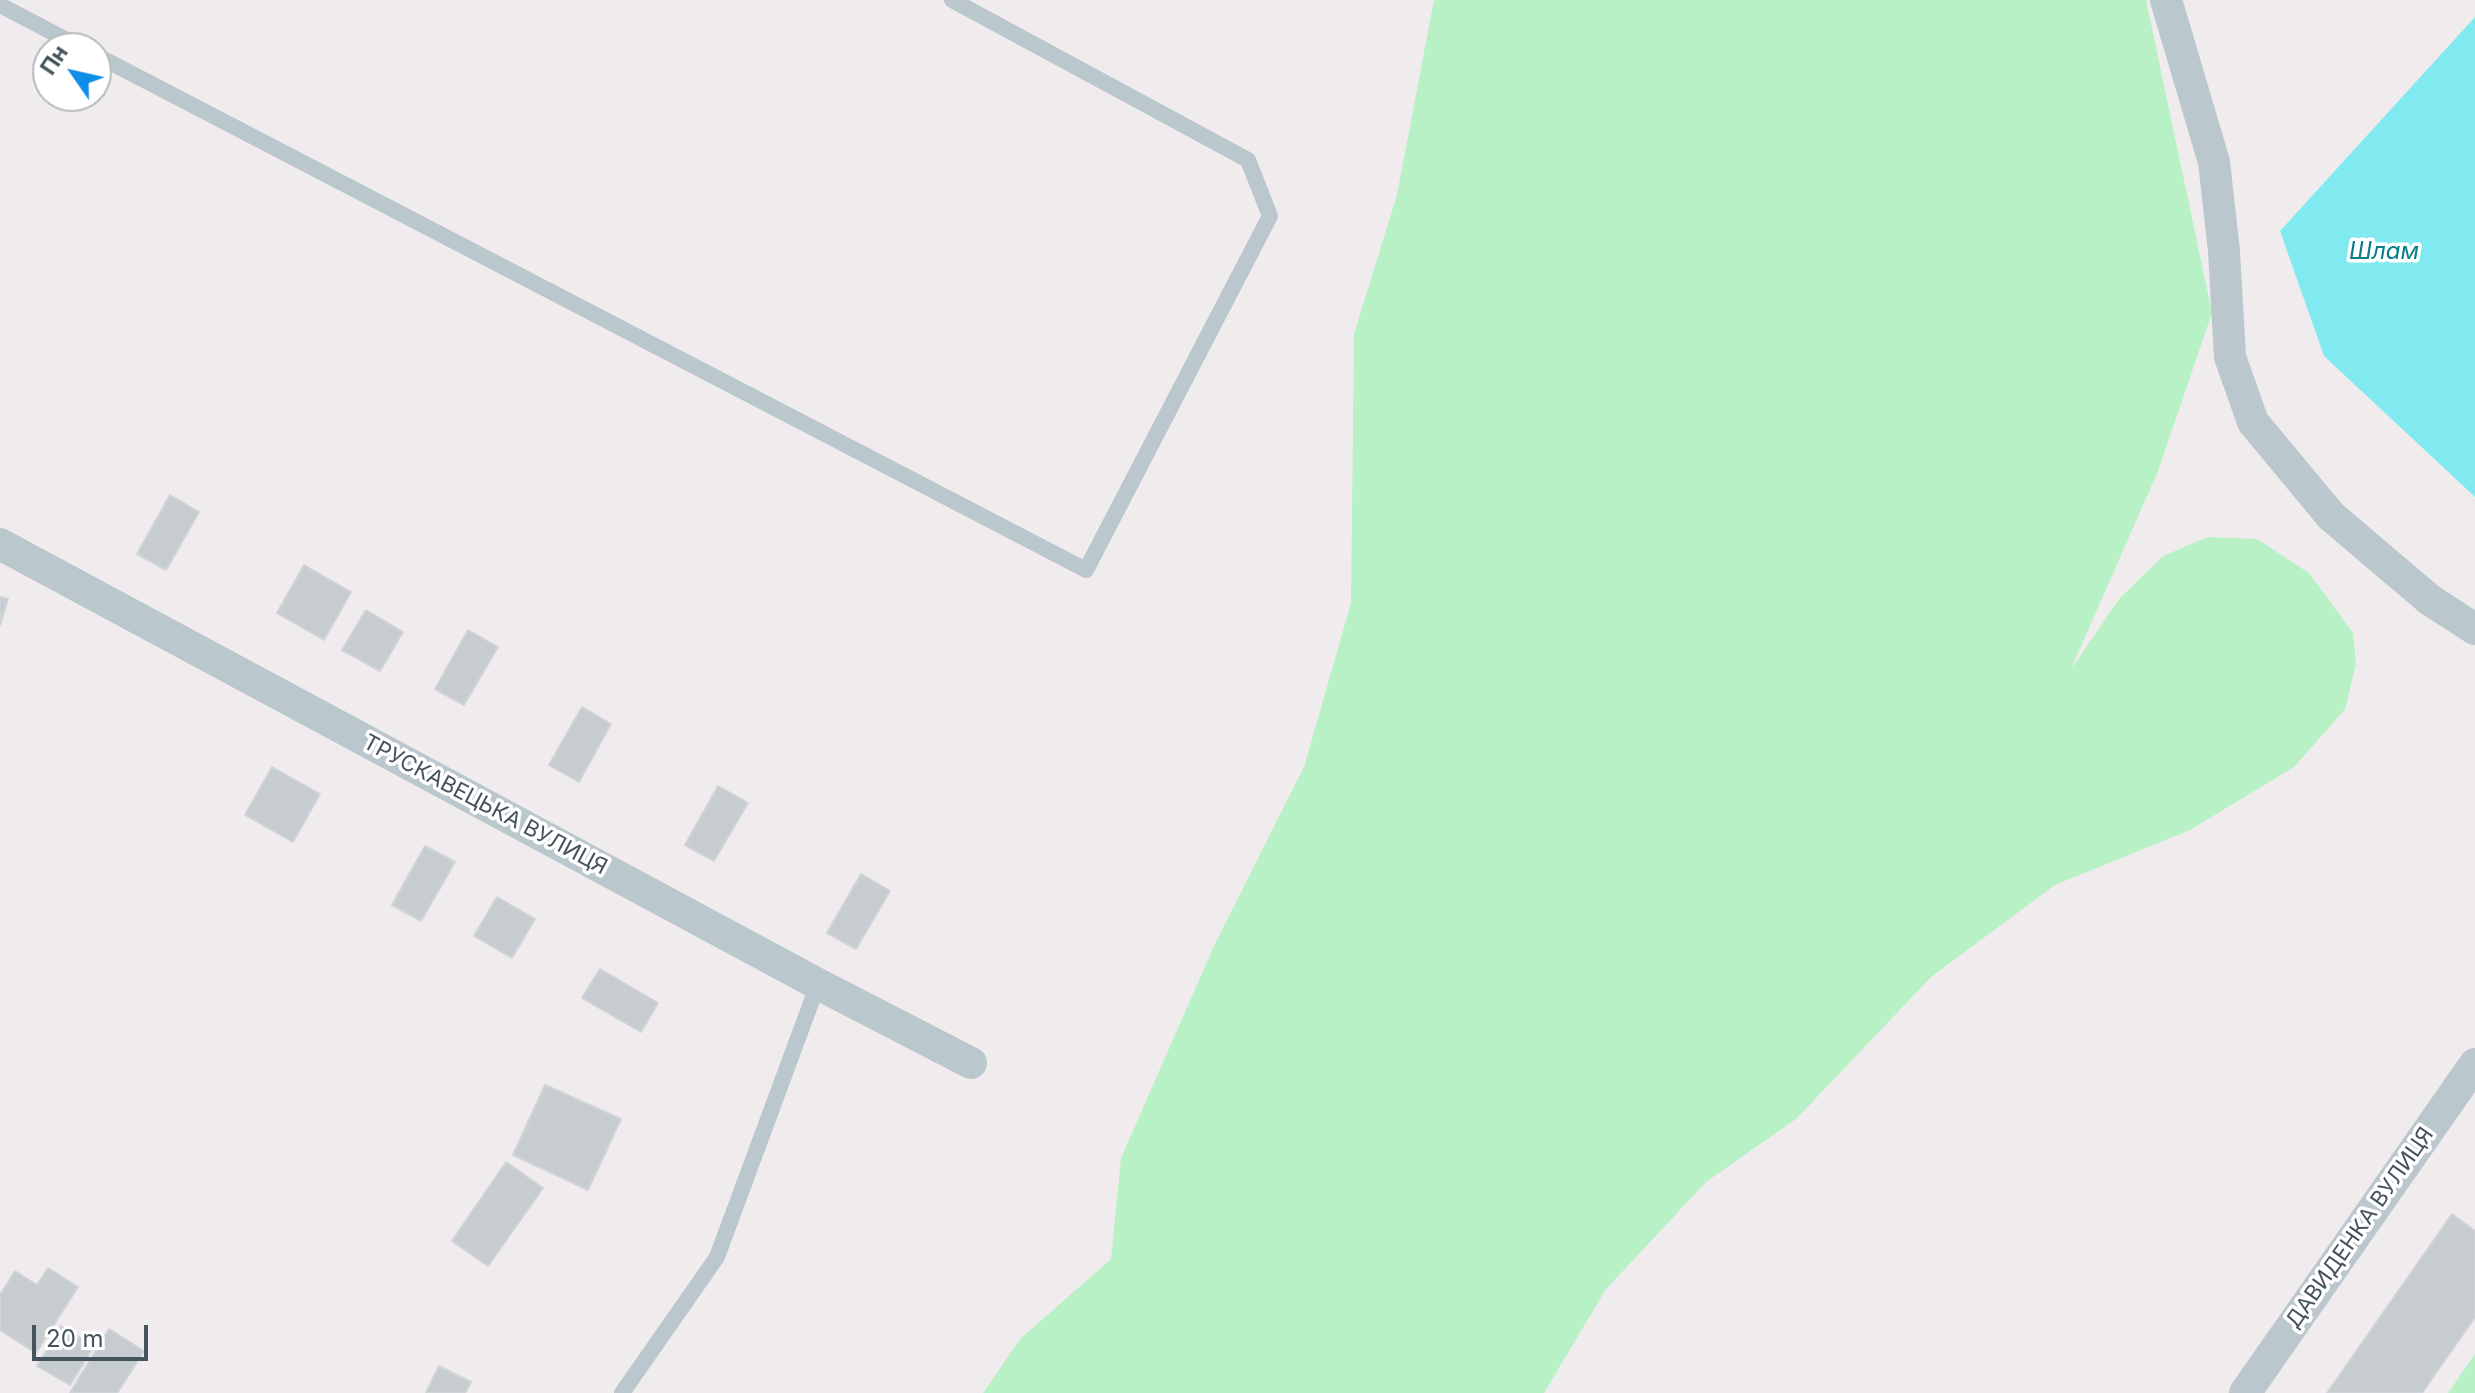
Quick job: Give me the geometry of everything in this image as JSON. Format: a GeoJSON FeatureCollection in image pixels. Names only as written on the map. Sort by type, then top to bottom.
{"type":"FeatureCollection","features":[{"type":"Feature","properties":{"kind":"street"},"geometry":{"type":"LineString","coordinates":[[2166,0],[2214,162],[2224,251],[2230,357],[2253,422],[2331,516],[2430,600],[2475,629]]}},
{"type":"Feature","properties":{"kind":"street","name":"ТРУСКАВЕЦЬКА ВУЛИЦЯ"},"geometry":{"type":"LineString","coordinates":[[0,544],[818,984],[971,1063]]}},
{"type":"Feature","properties":{"kind":"street","name":"ДАВИДЕНКА ВУЛИЦЯ"},"geometry":{"type":"LineString","coordinates":[[2245,1393],[2475,1064]]}},
{"type":"Feature","properties":{"kind":"lane"},"geometry":{"type":"LineString","coordinates":[[112,63],[1086,570],[1270,216],[1248,160],[952,0]]}},
{"type":"Feature","properties":{"kind":"lane"},"geometry":{"type":"LineString","coordinates":[[0,5],[51,32]]}},
{"type":"Feature","properties":{"kind":"lane"},"geometry":{"type":"LineString","coordinates":[[622,1393],[717,1257],[818,984]]}},
{"type":"Feature","properties":{"kind":"green space"},"geometry":{"type":"Polygon","coordinates":[[[1434,0],[2146,0],[2212,313],[2158,471],[2071,669],[2120,598],[2163,556],[2208,537],[2257,539],[2309,573],[2353,633],[2356,664],[2345,709],[2294,767],[2190,830],[2055,885],[1931,977],[1796,1119],[1706,1182],[1606,1289],[1544,1393],[983,1393],[1020,1339],[1111,1259],[1121,1158],[1214,946],[1304,767],[1351,603],[1354,334],[1397,195],[1434,0]]]}},
{"type":"Feature","properties":{"kind":"green space"},"geometry":{"type":"Polygon","coordinates":[[[2475,1354],[2475,1393],[2448,1393],[2475,1354]]]}},
{"type":"Feature","properties":{"kind":"water","name":"Шлам"},"geometry":{"type":"Polygon","coordinates":[[[2475,17],[2475,497],[2324,356],[2280,231],[2475,17]]]}},
{"type":"Feature","properties":{"kind":"building"},"geometry":{"type":"Polygon","coordinates":[[[170,495],[199,512],[166,570],[137,554],[170,495]]]}},
{"type":"Feature","properties":{"kind":"building"},"geometry":{"type":"Polygon","coordinates":[[[304,565],[351,592],[324,640],[277,613],[304,565]]]}},
{"type":"Feature","properties":{"kind":"building"},"geometry":{"type":"Polygon","coordinates":[[[0,597],[8,599],[0,625],[0,597]]]}},
{"type":"Feature","properties":{"kind":"building"},"geometry":{"type":"Polygon","coordinates":[[[366,610],[403,632],[380,671],[342,650],[366,610]]]}},
{"type":"Feature","properties":{"kind":"building"},"geometry":{"type":"Polygon","coordinates":[[[468,630],[498,647],[464,705],[435,689],[468,630]]]}},
{"type":"Feature","properties":{"kind":"building"},"geometry":{"type":"Polygon","coordinates":[[[582,707],[611,724],[579,782],[549,765],[582,707]]]}},
{"type":"Feature","properties":{"kind":"building"},"geometry":{"type":"Polygon","coordinates":[[[272,767],[320,794],[293,842],[245,815],[272,767]]]}},
{"type":"Feature","properties":{"kind":"building"},"geometry":{"type":"Polygon","coordinates":[[[718,786],[748,803],[714,861],[685,845],[718,786]]]}},
{"type":"Feature","properties":{"kind":"building"},"geometry":{"type":"Polygon","coordinates":[[[425,846],[455,862],[421,921],[392,905],[425,846]]]}},
{"type":"Feature","properties":{"kind":"building"},"geometry":{"type":"Polygon","coordinates":[[[861,874],[890,891],[856,949],[827,933],[861,874]]]}},
{"type":"Feature","properties":{"kind":"building"},"geometry":{"type":"Polygon","coordinates":[[[497,897],[535,919],[512,958],[474,936],[497,897]]]}},
{"type":"Feature","properties":{"kind":"building"},"geometry":{"type":"Polygon","coordinates":[[[600,969],[658,1003],[641,1032],[582,998],[600,969]]]}},
{"type":"Feature","properties":{"kind":"building"},"geometry":{"type":"Polygon","coordinates":[[[545,1085],[621,1119],[588,1190],[513,1155],[545,1085]]]}},
{"type":"Feature","properties":{"kind":"building"},"geometry":{"type":"Polygon","coordinates":[[[506,1162],[543,1188],[488,1266],[452,1241],[506,1162]]]}},
{"type":"Feature","properties":{"kind":"building"},"geometry":{"type":"Polygon","coordinates":[[[2452,1214],[2475,1231],[2475,1317],[2422,1393],[2327,1393],[2452,1214]]]}},
{"type":"Feature","properties":{"kind":"building"},"geometry":{"type":"Polygon","coordinates":[[[48,1268],[78,1287],[36,1353],[0,1330],[0,1295],[15,1271],[37,1285],[48,1268]]]}},
{"type":"Feature","properties":{"kind":"building"},"geometry":{"type":"Polygon","coordinates":[[[61,1326],[94,1346],[70,1385],[37,1366],[61,1326]]]}},
{"type":"Feature","properties":{"kind":"building"},"geometry":{"type":"Polygon","coordinates":[[[109,1329],[144,1351],[117,1393],[70,1393],[109,1329]]]}},
{"type":"Feature","properties":{"kind":"building"},"geometry":{"type":"Polygon","coordinates":[[[439,1366],[471,1382],[465,1393],[426,1393],[439,1366]]]}}]}
